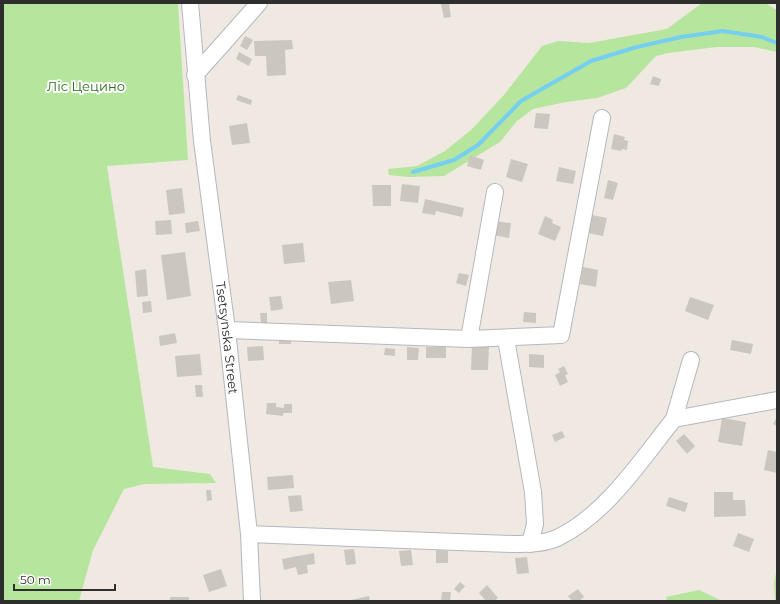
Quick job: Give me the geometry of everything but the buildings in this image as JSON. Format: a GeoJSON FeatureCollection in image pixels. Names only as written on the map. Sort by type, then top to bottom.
{"type":"FeatureCollection","features":[{"type":"Feature","properties":{"kind":"street","name":"Tsetsynska Street"},"geometry":{"type":"LineString","coordinates":[[190,3],[195,75],[227,330],[249,534],[252,601]]}},
{"type":"Feature","properties":{"kind":"street"},"geometry":{"type":"LineString","coordinates":[[195,75],[259,3]]}},
{"type":"Feature","properties":{"kind":"street"},"geometry":{"type":"LineString","coordinates":[[227,330],[469,339],[506,339],[561,335],[602,118]]}},
{"type":"Feature","properties":{"kind":"street"},"geometry":{"type":"LineString","coordinates":[[469,339],[495,192]]}},
{"type":"Feature","properties":{"kind":"street"},"geometry":{"type":"LineString","coordinates":[[506,339],[533,492],[534,524],[530,544]]}},
{"type":"Feature","properties":{"kind":"street"},"geometry":{"type":"LineString","coordinates":[[249,534],[530,544],[556,538],[578,526],[612,495],[674,419],[691,360]]}},
{"type":"Feature","properties":{"kind":"street"},"geometry":{"type":"LineString","coordinates":[[674,419],[777,400]]}},
{"type":"Feature","properties":{"kind":"green space","name":"Ліс Цецино"},"geometry":{"type":"Polygon","coordinates":[[[3,3],[178,3],[188,160],[107,166],[153,467],[210,474],[216,483],[144,484],[124,489],[93,550],[79,601],[3,601],[3,3]]]}},
{"type":"Feature","properties":{"kind":"green space"},"geometry":{"type":"Polygon","coordinates":[[[702,3],[765,3],[777,10],[777,52],[754,47],[716,47],[656,56],[626,88],[597,98],[566,102],[533,109],[517,121],[500,142],[444,176],[409,177],[389,175],[388,169],[417,166],[445,151],[471,130],[504,95],[542,46],[558,41],[589,43],[667,29],[702,3]]]}},
{"type":"Feature","properties":{"kind":"green space"},"geometry":{"type":"Polygon","coordinates":[[[777,569],[777,601],[775,601],[774,582],[777,569]]]}},
{"type":"Feature","properties":{"kind":"green space"},"geometry":{"type":"Polygon","coordinates":[[[699,590],[722,601],[667,601],[666,597],[699,590]]]}},
{"type":"Feature","properties":{"kind":"waterway"},"geometry":{"type":"LineString","coordinates":[[413,172],[454,160],[478,145],[521,101],[591,61],[637,47],[681,37],[723,31],[762,37],[777,43]]}}]}
